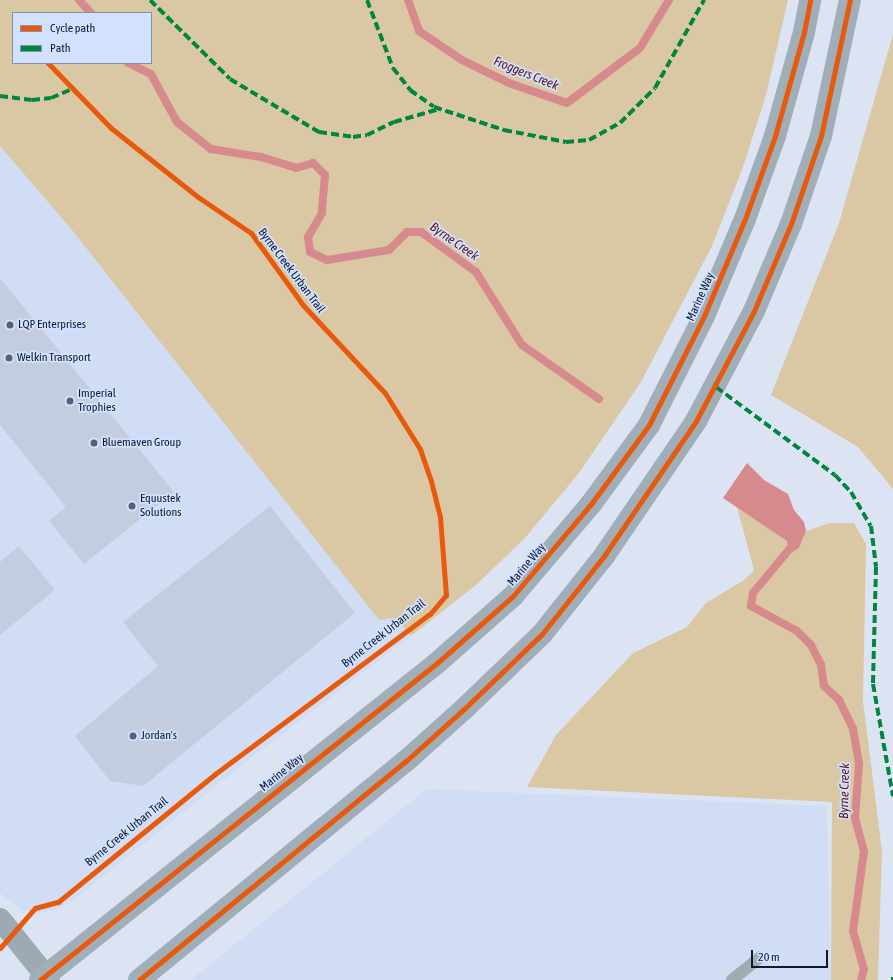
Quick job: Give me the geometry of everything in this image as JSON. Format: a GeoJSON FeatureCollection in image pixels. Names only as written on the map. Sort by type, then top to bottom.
{"type":"FeatureCollection","features":[{"type":"Feature","properties":{"kind":"main road","name":"Marine Way"},"geometry":{"type":"LineString","coordinates":[[45,979],[437,663],[513,596],[591,504],[649,425],[704,316],[745,219],[774,136],[804,32],[810,0]]}},
{"type":"Feature","properties":{"kind":"main road"},"geometry":{"type":"LineString","coordinates":[[139,980],[160,970],[406,761],[542,634],[604,556],[662,475],[716,387],[754,311],[791,224],[821,136],[850,0]]}},
{"type":"Feature","properties":{"kind":"street"},"geometry":{"type":"LineString","coordinates":[[0,919],[45,979]]}},
{"type":"Feature","properties":{"kind":"lane"},"geometry":{"type":"LineString","coordinates":[[732,980],[760,957]]}},
{"type":"Feature","properties":{"kind":"shaded area"},"geometry":{"type":"Polygon","coordinates":[[[0,0],[788,0],[766,95],[743,167],[712,246],[641,382],[579,473],[525,538],[476,585],[411,636],[396,618],[379,620],[72,230],[0,146],[0,0]]]}},
{"type":"Feature","properties":{"kind":"shaded area"},"geometry":{"type":"Polygon","coordinates":[[[893,34],[893,489],[858,447],[771,395],[839,223],[893,34]]]}},
{"type":"Feature","properties":{"kind":"shaded area"},"geometry":{"type":"Polygon","coordinates":[[[0,133],[411,636],[252,757],[70,903],[59,909],[36,913],[21,910],[0,893],[0,133]]]}},
{"type":"Feature","properties":{"kind":"shaded area"},"geometry":{"type":"Polygon","coordinates":[[[747,463],[764,480],[788,494],[794,510],[804,522],[806,531],[799,548],[788,555],[787,541],[723,498],[747,463]]]}},
{"type":"Feature","properties":{"kind":"shaded area"},"geometry":{"type":"Polygon","coordinates":[[[737,507],[787,541],[788,554],[799,548],[806,531],[830,523],[854,523],[866,544],[863,701],[882,851],[878,980],[831,980],[832,802],[527,787],[556,735],[633,653],[687,627],[706,603],[744,580],[754,570],[737,507]]]}},
{"type":"Feature","properties":{"kind":"shaded area"},"geometry":{"type":"Polygon","coordinates":[[[427,789],[827,806],[831,980],[191,980],[427,789]]]}},
{"type":"Feature","properties":{"kind":"building"},"geometry":{"type":"Polygon","coordinates":[[[0,278],[174,492],[84,564],[49,521],[66,507],[0,425],[0,278]]]}},
{"type":"Feature","properties":{"kind":"building"},"geometry":{"type":"Polygon","coordinates":[[[270,506],[355,613],[143,786],[110,781],[75,736],[158,666],[123,622],[270,506]]]}},
{"type":"Feature","properties":{"kind":"building"},"geometry":{"type":"Polygon","coordinates":[[[19,546],[55,590],[0,635],[0,562],[19,546]]]}},
{"type":"Feature","properties":{"kind":"waterway","name":"Byrne Creek"},"geometry":{"type":"LineString","coordinates":[[79,0],[90,12]]}},
{"type":"Feature","properties":{"kind":"waterway","name":"Froggers Creek"},"geometry":{"type":"LineString","coordinates":[[408,0],[419,31],[462,60],[509,83],[567,103],[640,48],[669,0]]}},
{"type":"Feature","properties":{"kind":"waterway","name":"Byrne Creek"},"geometry":{"type":"LineString","coordinates":[[130,64],[151,74],[177,122],[211,149],[261,157],[296,168],[313,163],[325,175],[322,213],[308,237],[310,252],[327,260],[389,250],[407,232],[421,232],[476,272],[522,345],[599,399]]}},
{"type":"Feature","properties":{"kind":"waterway","name":"Byrne Creek"},"geometry":{"type":"LineString","coordinates":[[792,546],[753,593],[751,606],[797,631],[811,645],[821,665],[824,686],[839,700],[853,729],[859,764],[855,818],[864,851],[853,931],[864,969],[861,980]]}},
{"type":"Feature","properties":{"kind":"marked path"},"geometry":{"type":"LineString","coordinates":[[150,0],[230,79],[319,132],[353,137],[367,135],[394,122],[439,109]]}},
{"type":"Feature","properties":{"kind":"marked path"},"geometry":{"type":"LineString","coordinates":[[367,0],[393,68],[410,90],[434,107],[504,130],[566,142],[589,140],[620,123],[655,88],[704,0]]}},
{"type":"Feature","properties":{"kind":"marked path"},"geometry":{"type":"LineString","coordinates":[[0,96],[32,100],[51,98],[72,89]]}},
{"type":"Feature","properties":{"kind":"marked path"},"geometry":{"type":"LineString","coordinates":[[716,387],[835,475],[851,492],[871,526],[876,567],[873,684],[893,796]]}},
{"type":"Feature","properties":{"kind":"cycle path"},"geometry":{"type":"LineString","coordinates":[[40,980],[437,663],[513,596],[591,504],[649,425],[704,316],[745,219],[775,136],[804,32],[810,0]]}},
{"type":"Feature","properties":{"kind":"cycle path"},"geometry":{"type":"LineString","coordinates":[[139,980],[406,761],[464,709],[542,634],[604,556],[696,421],[754,311],[791,224],[821,136],[850,0]]}},
{"type":"Feature","properties":{"kind":"cycle path","name":"Byrne Creek Urban Trail"},"geometry":{"type":"LineString","coordinates":[[0,948],[35,908],[58,902],[215,774],[430,614],[446,595],[440,517],[431,481],[420,449],[385,393],[303,305],[251,233],[198,197],[111,128],[49,64]]}},
{"type":"Feature","properties":{"kind":"place","name":"LQP Enterprises"},"geometry":{"type":"Point","coordinates":[10,325]}},
{"type":"Feature","properties":{"kind":"place","name":"Welkin Transport"},"geometry":{"type":"Point","coordinates":[9,358]}},
{"type":"Feature","properties":{"kind":"place","name":"Imperial Trophies"},"geometry":{"type":"Point","coordinates":[70,401]}},
{"type":"Feature","properties":{"kind":"place","name":"Bluemaven Group"},"geometry":{"type":"Point","coordinates":[94,443]}},
{"type":"Feature","properties":{"kind":"place","name":"Equustek Solutions"},"geometry":{"type":"Point","coordinates":[132,506]}},
{"type":"Feature","properties":{"kind":"place","name":"Jordan's"},"geometry":{"type":"Point","coordinates":[133,736]}}]}
